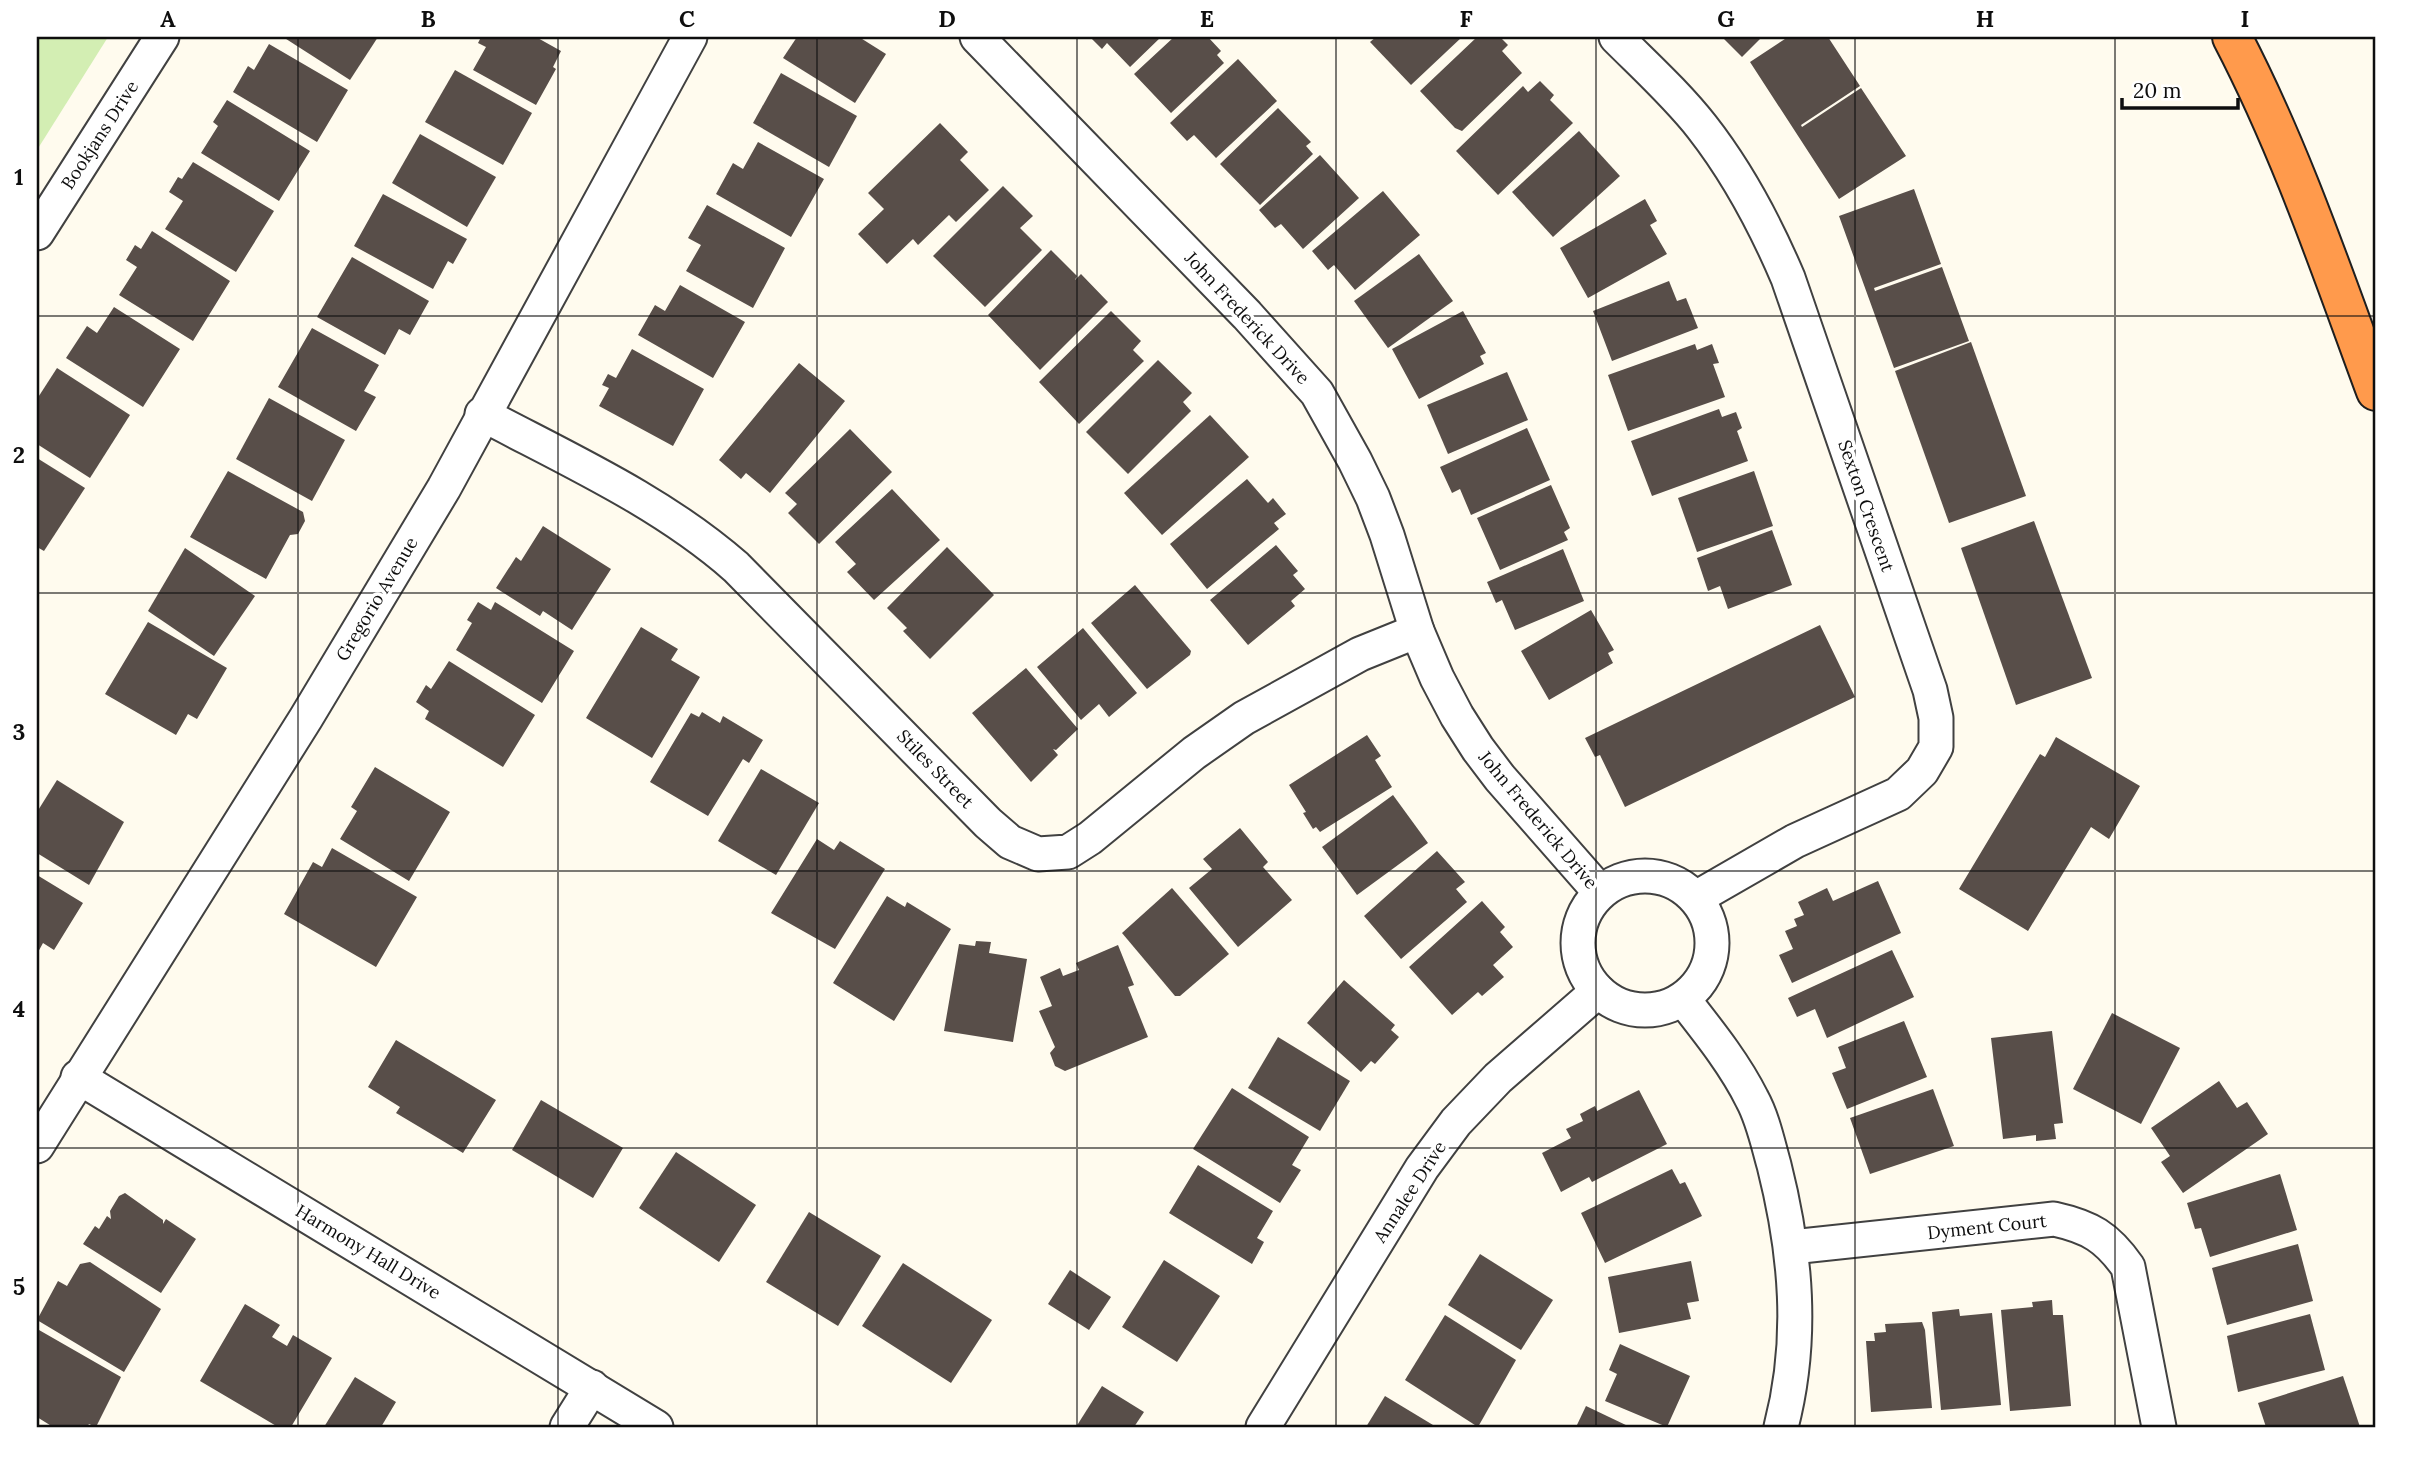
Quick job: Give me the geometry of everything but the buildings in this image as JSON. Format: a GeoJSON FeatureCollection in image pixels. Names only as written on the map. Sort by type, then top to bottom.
{"type":"FeatureCollection","features":[{"type":"Feature","properties":{"kind":"highway"},"geometry":{"type":"LineString","coordinates":[[2232,37],[2253,77],[2305,198],[2376,391]]}},
{"type":"Feature","properties":{"kind":"street","name":"Bookjans Drive"},"geometry":{"type":"LineString","coordinates":[[37,233],[162,37]]}},
{"type":"Feature","properties":{"kind":"street","name":"Gregorio Avenue"},"geometry":{"type":"LineString","coordinates":[[37,1146],[306,718],[444,488],[690,37]]}},
{"type":"Feature","properties":{"kind":"street","name":"John Frederick Drive"},"geometry":{"type":"LineString","coordinates":[[977,37],[1238,305],[1317,393],[1373,498],[1417,631],[1437,678],[1478,749],[1500,778],[1600,892]]}},
{"type":"Feature","properties":{"kind":"street","name":"Sexton Crescent"},"geometry":{"type":"LineString","coordinates":[[1616,37],[1702,126],[1747,192],[1771,239],[1793,291],[1930,690],[1936,718],[1936,747],[1922,771],[1898,794],[1795,841],[1696,898]]}},
{"type":"Feature","properties":{"kind":"street","name":"Stiles Street"},"geometry":{"type":"LineString","coordinates":[[482,414],[632,495],[680,523],[715,548],[988,823],[1010,842],[1038,854],[1068,852],[1090,838],[1194,753],[1244,718],[1360,654],[1417,631]]}},
{"type":"Feature","properties":{"kind":"street"},"geometry":{"type":"LineString","coordinates":[[1638,875],[1660,877],[1680,884],[1696,898],[1708,917],[1713,939],[1712,951],[1700,983],[1684,999],[1667,1007],[1639,1009],[1613,1002],[1598,991],[1585,973],[1578,952],[1579,930],[1586,909],[1600,892],[1618,881],[1638,875]]}},
{"type":"Feature","properties":{"kind":"street","name":"Annalee Drive"},"geometry":{"type":"LineString","coordinates":[[1264,1427],[1422,1168],[1456,1122],[1498,1079],[1598,991]]}},
{"type":"Feature","properties":{"kind":"street"},"geometry":{"type":"LineString","coordinates":[[1684,999],[1729,1059],[1754,1102],[1777,1180],[1792,1247],[1795,1304],[1794,1360],[1782,1427]]}},
{"type":"Feature","properties":{"kind":"street","name":"Harmony Hall Drive"},"geometry":{"type":"LineString","coordinates":[[78,1077],[656,1427]]}},
{"type":"Feature","properties":{"kind":"street","name":"Dyment Court"},"geometry":{"type":"LineString","coordinates":[[1792,1247],[2054,1219],[2079,1224],[2099,1235],[2115,1249],[2128,1267],[2159,1427]]}},
{"type":"Feature","properties":{"kind":"street"},"geometry":{"type":"LineString","coordinates":[[567,1427],[592,1387]]}},
{"type":"Feature","properties":{"kind":"green space"},"geometry":{"type":"Polygon","coordinates":[[[37,37],[108,37],[37,150],[37,37]]]}}]}
